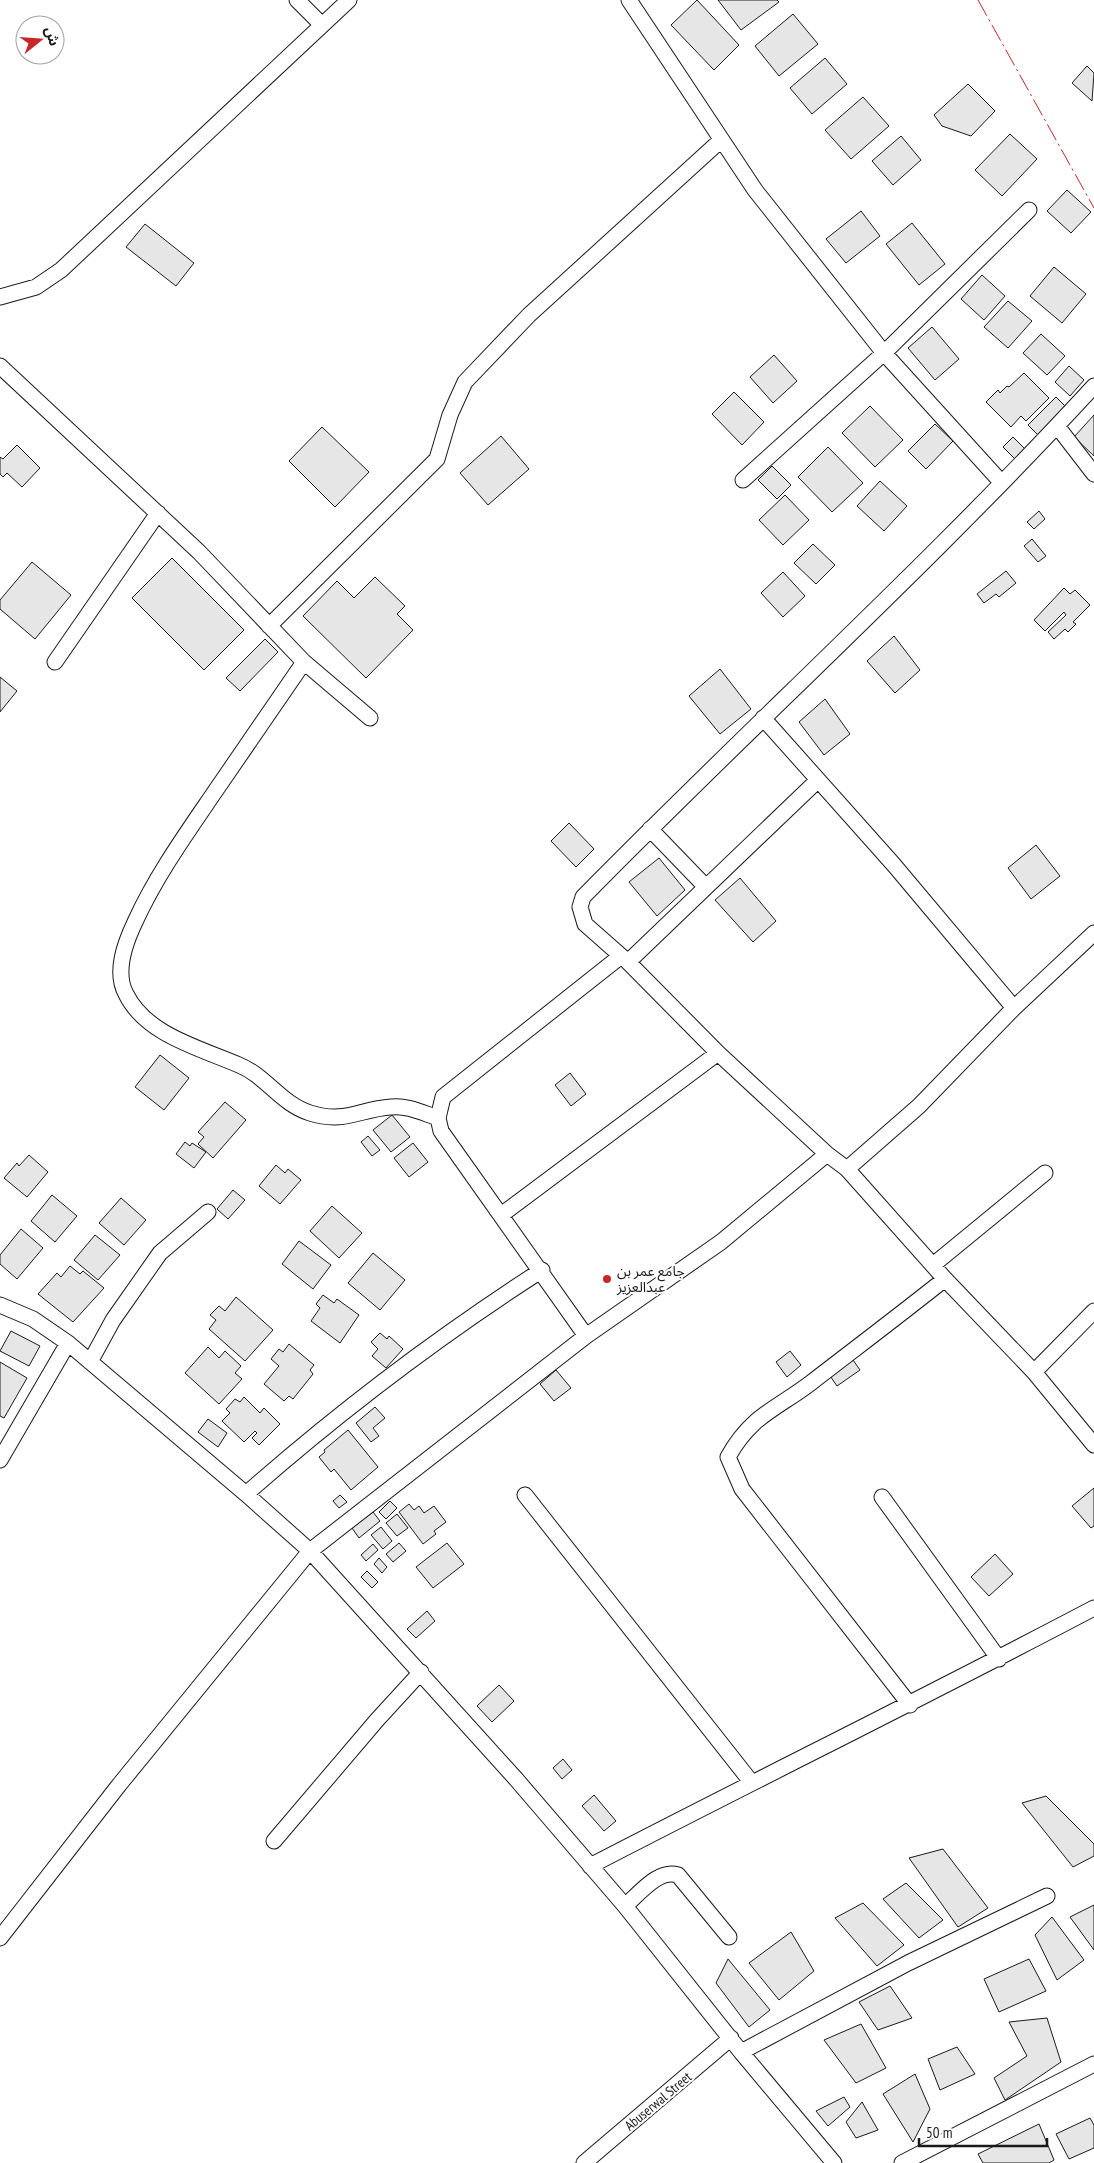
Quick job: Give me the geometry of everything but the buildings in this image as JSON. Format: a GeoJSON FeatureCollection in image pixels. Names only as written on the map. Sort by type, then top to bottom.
{"type":"FeatureCollection","features":[{"type":"Feature","properties":{"kind":"street"},"geometry":{"type":"LineString","coordinates":[[297,0],[322,25]]}},
{"type":"Feature","properties":{"kind":"street"},"geometry":{"type":"LineString","coordinates":[[0,297],[36,287],[61,270],[349,0]]}},
{"type":"Feature","properties":{"kind":"street"},"geometry":{"type":"LineString","coordinates":[[629,0],[720,141],[755,190],[884,354],[1001,482]]}},
{"type":"Feature","properties":{"kind":"street"},"geometry":{"type":"LineString","coordinates":[[270,626],[437,459],[450,415],[465,382],[529,315],[720,141]]}},
{"type":"Feature","properties":{"kind":"street"},"geometry":{"type":"LineString","coordinates":[[744,480],[884,354],[1030,210]]}},
{"type":"Feature","properties":{"kind":"street"},"geometry":{"type":"LineString","coordinates":[[0,366],[158,513],[246,600],[304,662],[370,718]]}},
{"type":"Feature","properties":{"kind":"street"},"geometry":{"type":"LineString","coordinates":[[1094,386],[1001,482],[650,829],[583,897],[580,907],[585,924],[624,959],[718,1053],[827,1154],[847,1169],[945,1279],[1034,1372],[1094,1446]]}},
{"type":"Feature","properties":{"kind":"street"},"geometry":{"type":"LineString","coordinates":[[1057,426],[1094,474]]}},
{"type":"Feature","properties":{"kind":"street"},"geometry":{"type":"LineString","coordinates":[[55,662],[158,513]]}},
{"type":"Feature","properties":{"kind":"street"},"geometry":{"type":"LineString","coordinates":[[304,662],[178,846],[134,922],[123,955],[120,975],[125,993],[132,1004],[147,1020],[168,1034],[240,1065],[294,1108],[337,1119],[390,1106],[404,1107],[438,1118]]}},
{"type":"Feature","properties":{"kind":"street"},"geometry":{"type":"LineString","coordinates":[[763,718],[1014,1008]]}},
{"type":"Feature","properties":{"kind":"street"},"geometry":{"type":"LineString","coordinates":[[586,1336],[542,1270],[462,1164],[442,1131],[438,1118],[443,1097],[624,959],[706,887],[818,780]]}},
{"type":"Feature","properties":{"kind":"street"},"geometry":{"type":"LineString","coordinates":[[650,829],[706,887]]}},
{"type":"Feature","properties":{"kind":"street"},"geometry":{"type":"LineString","coordinates":[[847,1169],[919,1106],[1014,1008],[1094,933]]}},
{"type":"Feature","properties":{"kind":"street"},"geometry":{"type":"LineString","coordinates":[[501,1215],[718,1053]]}},
{"type":"Feature","properties":{"kind":"street"},"geometry":{"type":"LineString","coordinates":[[0,1938],[119,1785],[310,1551],[586,1336],[721,1242],[827,1154]]}},
{"type":"Feature","properties":{"kind":"street"},"geometry":{"type":"LineString","coordinates":[[933,1265],[1045,1173]]}},
{"type":"Feature","properties":{"kind":"street"},"geometry":{"type":"LineString","coordinates":[[90,1362],[113,1320],[160,1253],[208,1212]]}},
{"type":"Feature","properties":{"kind":"street"},"geometry":{"type":"LineString","coordinates":[[246,1494],[314,1435],[468,1318],[542,1270]]}},
{"type":"Feature","properties":{"kind":"street"},"geometry":{"type":"LineString","coordinates":[[910,1705],[742,1489],[728,1457],[740,1437],[765,1413],[803,1388],[945,1279]]}},
{"type":"Feature","properties":{"kind":"street"},"geometry":{"type":"LineString","coordinates":[[0,1305],[33,1319],[68,1343],[246,1494],[310,1551],[421,1672],[625,1906],[741,2052],[834,2163]]}},
{"type":"Feature","properties":{"kind":"street"},"geometry":{"type":"LineString","coordinates":[[1034,1372],[1094,1311]]}},
{"type":"Feature","properties":{"kind":"street"},"geometry":{"type":"LineString","coordinates":[[0,1460],[68,1343]]}},
{"type":"Feature","properties":{"kind":"street"},"geometry":{"type":"LineString","coordinates":[[525,1495],[752,1783]]}},
{"type":"Feature","properties":{"kind":"street"},"geometry":{"type":"LineString","coordinates":[[882,1497],[998,1658]]}},
{"type":"Feature","properties":{"kind":"street"},"geometry":{"type":"LineString","coordinates":[[590,1866],[910,1705],[1094,1608]]}},
{"type":"Feature","properties":{"kind":"street"},"geometry":{"type":"LineString","coordinates":[[274,1841],[377,1720],[421,1672]]}},
{"type":"Feature","properties":{"kind":"street"},"geometry":{"type":"LineString","coordinates":[[625,1906],[661,1875],[669,1872],[678,1875],[729,1937]]}},
{"type":"Feature","properties":{"kind":"street"},"geometry":{"type":"LineString","coordinates":[[741,2052],[908,1963],[1047,1896]]}},
{"type":"Feature","properties":{"kind":"street","name":"Abuserwal Street"},"geometry":{"type":"LineString","coordinates":[[584,2163],[731,2038]]}},
{"type":"Feature","properties":{"kind":"street"},"geometry":{"type":"LineString","coordinates":[[902,2163],[1094,2064]]}},
{"type":"Feature","properties":{"kind":"power"},"geometry":{"type":"LineString","coordinates":[[978,0],[1094,208]]}},
{"type":"Feature","properties":{"kind":"place","name":"جامع عمر بن عبدالعزيز"},"geometry":{"type":"Point","coordinates":[607,1279]}}]}
